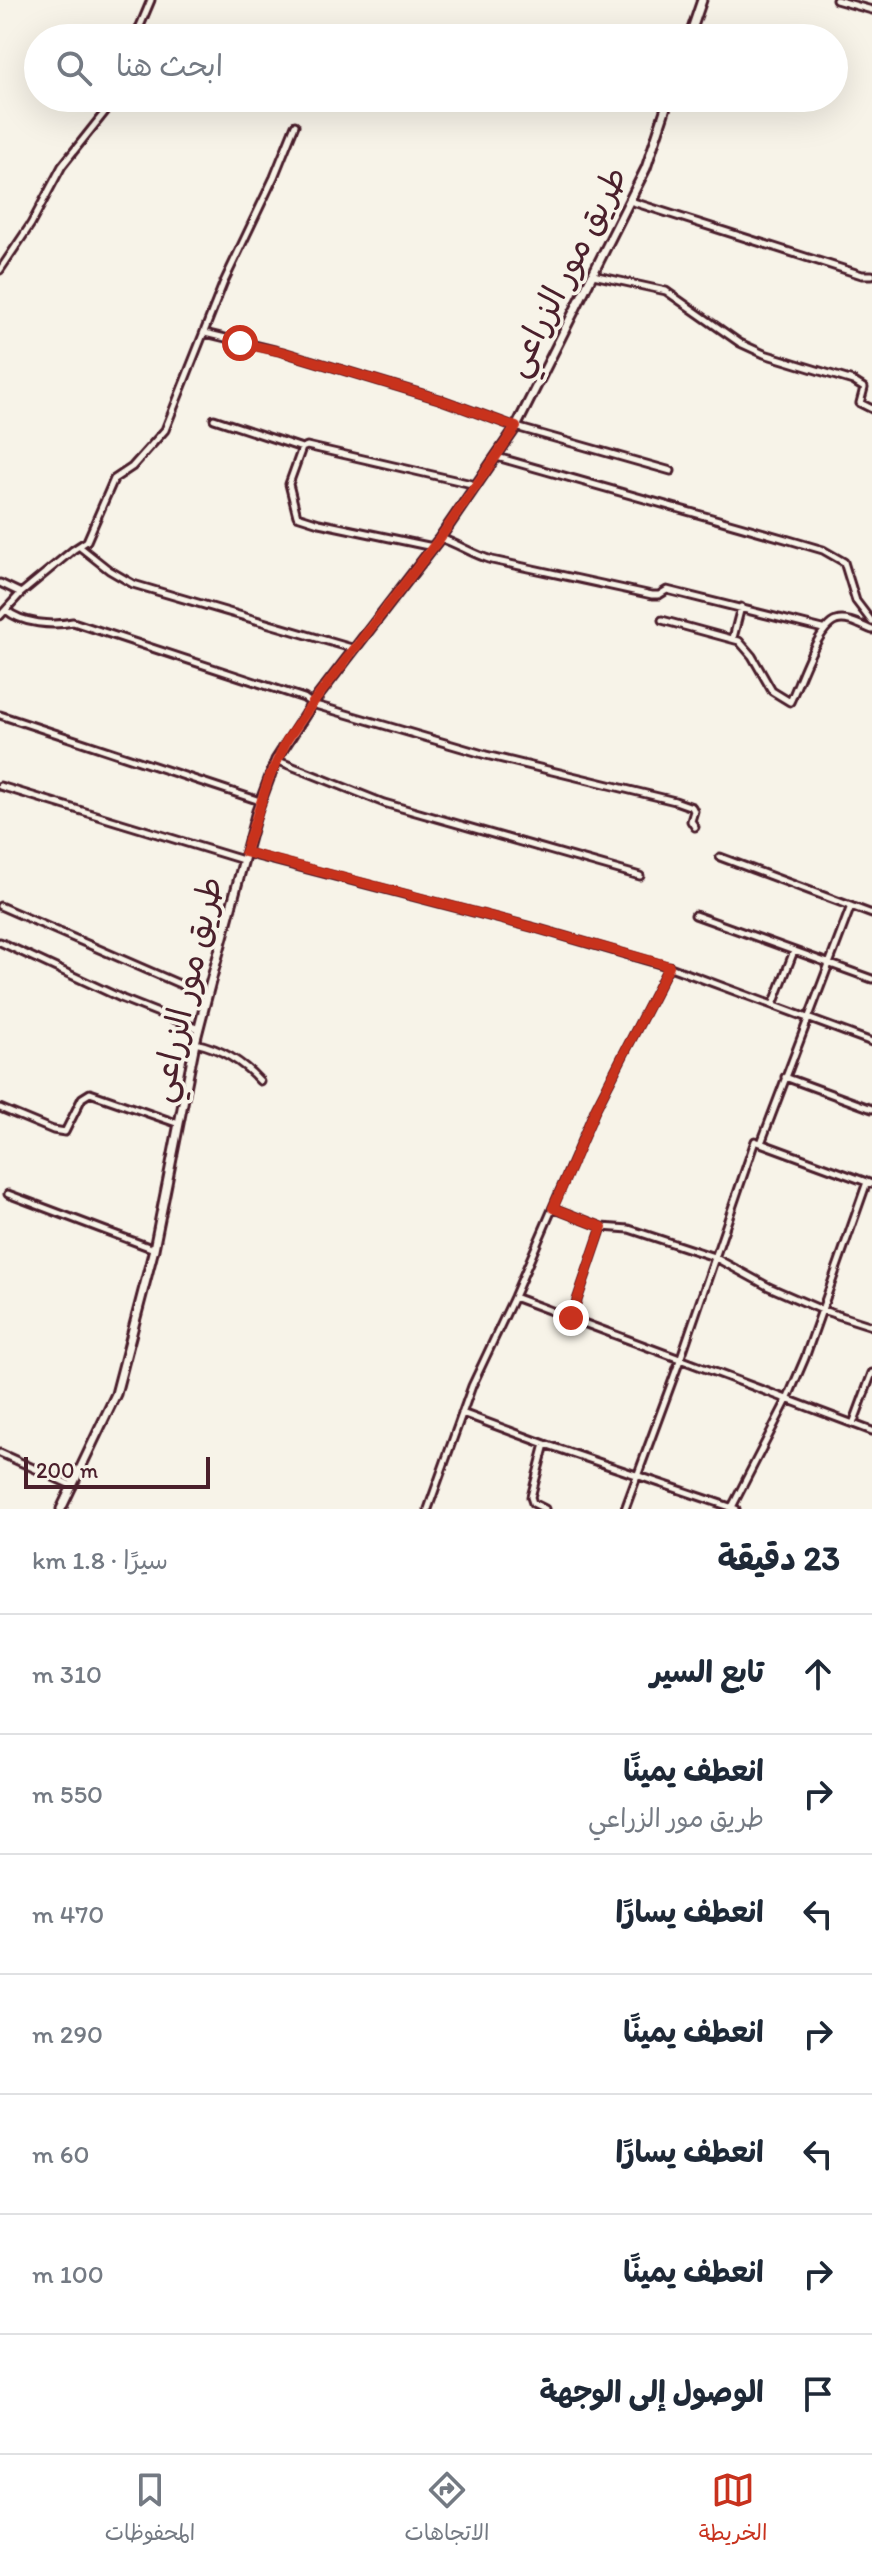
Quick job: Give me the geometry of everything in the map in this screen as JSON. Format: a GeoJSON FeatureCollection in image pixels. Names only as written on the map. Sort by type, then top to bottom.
{"type":"FeatureCollection","features":[{"type":"Feature","properties":{"kind":"street"},"geometry":{"type":"LineString","coordinates":[[141,24],[151,0]]}},
{"type":"Feature","properties":{"kind":"street"},"geometry":{"type":"LineString","coordinates":[[694,24],[702,0]]}},
{"type":"Feature","properties":{"kind":"street"},"geometry":{"type":"LineString","coordinates":[[836,0],[872,10]]}},
{"type":"Feature","properties":{"kind":"street"},"geometry":{"type":"LineString","coordinates":[[0,270],[31,224],[62,166],[105,112]]}},
{"type":"Feature","properties":{"kind":"street","name":"طريق مور الزراعي"},"geometry":{"type":"LineString","coordinates":[[61,1509],[116,1394],[154,1249],[195,1043],[244,856],[276,760],[312,704],[440,538],[516,427],[646,168],[664,112]]}},
{"type":"Feature","properties":{"kind":"street"},"geometry":{"type":"LineString","coordinates":[[0,616],[21,593],[89,538],[114,479],[132,467],[165,430],[223,284],[295,125]]}},
{"type":"Feature","properties":{"kind":"street"},"geometry":{"type":"LineString","coordinates":[[630,201],[862,275],[872,275]]}},
{"type":"Feature","properties":{"kind":"street"},"geometry":{"type":"LineString","coordinates":[[592,274],[666,291],[740,343],[764,354],[853,381],[864,388],[860,403],[872,409]]}},
{"type":"Feature","properties":{"kind":"street"},"geometry":{"type":"LineString","coordinates":[[205,333],[283,352],[439,399],[516,427],[671,471]]}},
{"type":"Feature","properties":{"kind":"street"},"geometry":{"type":"LineString","coordinates":[[214,419],[302,448],[307,446],[477,486]]}},
{"type":"Feature","properties":{"kind":"street"},"geometry":{"type":"LineString","coordinates":[[302,448],[289,484],[297,516],[433,547]]}},
{"type":"Feature","properties":{"kind":"street"},"geometry":{"type":"LineString","coordinates":[[497,457],[836,556],[844,562],[856,601],[872,622]]}},
{"type":"Feature","properties":{"kind":"street"},"geometry":{"type":"LineString","coordinates":[[440,538],[492,560],[652,595],[667,590],[823,629]]}},
{"type":"Feature","properties":{"kind":"street"},"geometry":{"type":"LineString","coordinates":[[80,547],[133,584],[355,649]]}},
{"type":"Feature","properties":{"kind":"street"},"geometry":{"type":"LineString","coordinates":[[0,583],[21,593]]}},
{"type":"Feature","properties":{"kind":"street"},"geometry":{"type":"LineString","coordinates":[[733,638],[741,607]]}},
{"type":"Feature","properties":{"kind":"street"},"geometry":{"type":"LineString","coordinates":[[6,610],[15,617],[58,625],[73,622],[304,698],[312,704],[486,755],[675,801],[692,807],[691,821],[695,827]]}},
{"type":"Feature","properties":{"kind":"street"},"geometry":{"type":"LineString","coordinates":[[662,620],[733,638],[752,656],[772,691],[790,702],[823,629],[836,620],[846,620],[872,630]]}},
{"type":"Feature","properties":{"kind":"street"},"geometry":{"type":"LineString","coordinates":[[0,715],[260,801]]}},
{"type":"Feature","properties":{"kind":"street"},"geometry":{"type":"LineString","coordinates":[[276,760],[384,803],[640,876]]}},
{"type":"Feature","properties":{"kind":"street"},"geometry":{"type":"LineString","coordinates":[[0,786],[244,856],[523,925],[669,966],[872,1042]]}},
{"type":"Feature","properties":{"kind":"street"},"geometry":{"type":"LineString","coordinates":[[720,857],[872,914]]}},
{"type":"Feature","properties":{"kind":"street"},"geometry":{"type":"LineString","coordinates":[[0,906],[207,996]]}},
{"type":"Feature","properties":{"kind":"street"},"geometry":{"type":"LineString","coordinates":[[761,1143],[851,906]]}},
{"type":"Feature","properties":{"kind":"street"},"geometry":{"type":"LineString","coordinates":[[695,915],[872,979]]}},
{"type":"Feature","properties":{"kind":"street"},"geometry":{"type":"LineString","coordinates":[[0,942],[123,999],[199,1029]]}},
{"type":"Feature","properties":{"kind":"street"},"geometry":{"type":"LineString","coordinates":[[773,1005],[794,951]]}},
{"type":"Feature","properties":{"kind":"street"},"geometry":{"type":"LineString","coordinates":[[428,1509],[461,1412],[596,1108],[669,966]]}},
{"type":"Feature","properties":{"kind":"street"},"geometry":{"type":"LineString","coordinates":[[195,1043],[225,1053],[242,1063],[260,1081]]}},
{"type":"Feature","properties":{"kind":"street"},"geometry":{"type":"LineString","coordinates":[[785,1077],[872,1109]]}},
{"type":"Feature","properties":{"kind":"street"},"geometry":{"type":"LineString","coordinates":[[0,1108],[65,1132],[82,1098],[90,1093],[180,1124]]}},
{"type":"Feature","properties":{"kind":"street"},"geometry":{"type":"LineString","coordinates":[[461,1412],[545,1444],[638,1475],[733,1509],[787,1400],[869,1183],[755,1141],[680,1360],[638,1475],[625,1509]]}},
{"type":"Feature","properties":{"kind":"street"},"geometry":{"type":"LineString","coordinates":[[8,1194],[154,1249]]}},
{"type":"Feature","properties":{"kind":"street"},"geometry":{"type":"LineString","coordinates":[[553,1208],[602,1227],[629,1229],[714,1257],[769,1287],[822,1310],[872,1326]]}},
{"type":"Feature","properties":{"kind":"street"},"geometry":{"type":"LineString","coordinates":[[571,1318],[602,1227]]}},
{"type":"Feature","properties":{"kind":"street"},"geometry":{"type":"LineString","coordinates":[[514,1297],[872,1431]]}},
{"type":"Feature","properties":{"kind":"street"},"geometry":{"type":"LineString","coordinates":[[853,1424],[872,1373]]}},
{"type":"Feature","properties":{"kind":"street"},"geometry":{"type":"LineString","coordinates":[[545,1444],[531,1497],[533,1503],[545,1509]]}},
{"type":"Feature","properties":{"kind":"street"},"geometry":{"type":"LineString","coordinates":[[0,1453],[73,1486]]}},
{"type":"Feature","properties":{"kind":"route"},"geometry":{"type":"LineString","coordinates":[[240,343],[283,352],[439,399],[516,427],[440,538],[287,740],[269,778],[245,852],[669,966],[596,1108],[553,1208],[602,1227],[571,1318]]}}]}
